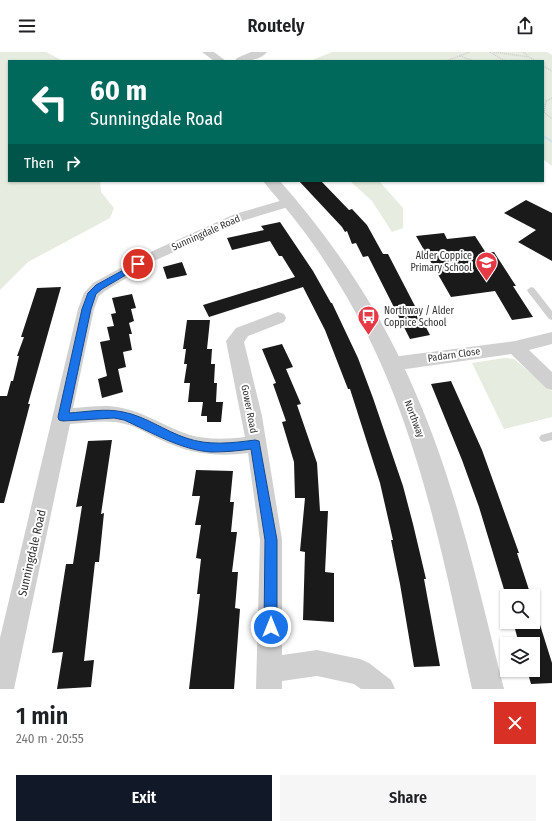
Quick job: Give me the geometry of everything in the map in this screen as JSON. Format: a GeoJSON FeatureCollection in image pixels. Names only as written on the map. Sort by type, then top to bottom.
{"type":"FeatureCollection","features":[{"type":"Feature","properties":{"kind":"street"},"geometry":{"type":"LineString","coordinates":[[207,52],[219,60]]}},
{"type":"Feature","properties":{"kind":"street"},"geometry":{"type":"LineString","coordinates":[[244,60],[262,52]]}},
{"type":"Feature","properties":{"kind":"street","name":"Northway"},"geometry":{"type":"LineString","coordinates":[[272,182],[290,202],[349,283],[372,323],[392,364],[433,471],[466,595],[488,689]]}},
{"type":"Feature","properties":{"kind":"street","name":"Sunningdale Road"},"geometry":{"type":"LineString","coordinates":[[2,689],[86,309],[92,293],[99,287],[151,257],[240,217],[290,202]]}},
{"type":"Feature","properties":{"kind":"street","name":"Gower Road"},"geometry":{"type":"LineString","coordinates":[[278,318],[242,332],[235,341],[252,416],[255,444],[271,540],[270,679],[317,663],[360,672],[382,689]]}},
{"type":"Feature","properties":{"kind":"street","name":"Padarn Close"},"geometry":{"type":"LineString","coordinates":[[392,364],[515,346],[552,338]]}},
{"type":"Feature","properties":{"kind":"street"},"geometry":{"type":"LineString","coordinates":[[515,346],[552,383]]}},
{"type":"Feature","properties":{"kind":"street"},"geometry":{"type":"LineString","coordinates":[[63,417],[114,414],[125,416],[184,442],[209,447],[229,448],[255,444]]}},
{"type":"Feature","properties":{"kind":"lane"},"geometry":{"type":"LineString","coordinates":[[531,290],[552,317]]}},
{"type":"Feature","properties":{"kind":"path"},"geometry":{"type":"LineString","coordinates":[[449,60],[470,52]]}},
{"type":"Feature","properties":{"kind":"path"},"geometry":{"type":"LineString","coordinates":[[490,52],[503,60]]}},
{"type":"Feature","properties":{"kind":"path"},"geometry":{"type":"LineString","coordinates":[[494,52],[528,56]]}},
{"type":"Feature","properties":{"kind":"path"},"geometry":{"type":"LineString","coordinates":[[523,52],[534,60]]}},
{"type":"Feature","properties":{"kind":"path"},"geometry":{"type":"LineString","coordinates":[[460,56],[471,60]]}},
{"type":"Feature","properties":{"kind":"path"},"geometry":{"type":"LineString","coordinates":[[552,98],[546,101],[544,112],[552,119]]}},
{"type":"Feature","properties":{"kind":"shaded area"},"geometry":{"type":"Polygon","coordinates":[[[0,52],[46,52],[61,60],[8,60],[8,182],[100,182],[101,192],[114,208],[110,218],[28,262],[0,290],[0,52]]]}},
{"type":"Feature","properties":{"kind":"shaded area"},"geometry":{"type":"Polygon","coordinates":[[[332,52],[547,52],[552,55],[552,166],[544,160],[544,60],[312,60],[332,52]]]}},
{"type":"Feature","properties":{"kind":"shaded area"},"geometry":{"type":"Polygon","coordinates":[[[351,182],[380,182],[403,208],[403,228],[392,232],[372,201],[351,182]]]}},
{"type":"Feature","properties":{"kind":"shaded area"},"geometry":{"type":"Polygon","coordinates":[[[504,358],[514,359],[552,391],[552,417],[504,429],[472,363],[504,358]]]}},
{"type":"Feature","properties":{"kind":"building"},"geometry":{"type":"Polygon","coordinates":[[[300,182],[322,182],[349,210],[352,209],[367,225],[383,254],[388,254],[430,335],[410,339],[368,256],[363,257],[356,243],[352,244],[347,231],[345,232],[300,182]]]}},
{"type":"Feature","properties":{"kind":"building"},"geometry":{"type":"Polygon","coordinates":[[[526,200],[552,213],[552,261],[518,242],[536,230],[504,213],[526,200]]]}},
{"type":"Feature","properties":{"kind":"building"},"geometry":{"type":"Polygon","coordinates":[[[280,222],[313,271],[332,303],[358,358],[373,398],[403,486],[413,524],[426,579],[424,579],[440,666],[414,667],[391,540],[393,540],[380,483],[350,389],[348,389],[325,330],[303,287],[209,317],[203,305],[295,277],[282,256],[279,256],[270,241],[232,250],[227,238],[264,230],[261,226],[280,222]]]}},
{"type":"Feature","properties":{"kind":"building"},"geometry":{"type":"Polygon","coordinates":[[[444,233],[447,239],[475,236],[486,253],[494,252],[516,286],[513,286],[533,317],[512,320],[495,291],[451,297],[416,236],[444,233]]]}},
{"type":"Feature","properties":{"kind":"building"},"geometry":{"type":"Polygon","coordinates":[[[182,262],[187,275],[167,279],[163,267],[182,262]]]}},
{"type":"Feature","properties":{"kind":"building"},"geometry":{"type":"Polygon","coordinates":[[[61,287],[28,404],[30,404],[4,503],[0,503],[0,396],[7,396],[11,381],[13,381],[19,356],[17,356],[24,337],[21,337],[37,288],[61,287]]]}},
{"type":"Feature","properties":{"kind":"building"},"geometry":{"type":"Polygon","coordinates":[[[132,294],[136,308],[131,309],[134,321],[129,323],[132,334],[129,334],[132,350],[123,352],[126,367],[118,369],[123,392],[102,398],[98,379],[107,376],[100,342],[110,340],[107,327],[114,326],[111,314],[116,313],[112,298],[132,294]]]}},
{"type":"Feature","properties":{"kind":"building"},"geometry":{"type":"Polygon","coordinates":[[[187,320],[210,320],[207,349],[212,349],[211,364],[215,364],[214,383],[217,383],[216,402],[223,402],[221,422],[207,422],[207,416],[201,416],[203,402],[188,402],[190,383],[184,383],[187,364],[184,364],[186,349],[183,349],[187,320]]]}},
{"type":"Feature","properties":{"kind":"building"},"geometry":{"type":"Polygon","coordinates":[[[282,344],[293,367],[286,369],[301,404],[297,405],[317,463],[320,511],[328,511],[325,572],[334,573],[334,622],[303,620],[305,552],[300,551],[305,498],[295,498],[294,462],[282,422],[286,421],[273,384],[276,383],[262,349],[282,344]]]}},
{"type":"Feature","properties":{"kind":"building"},"geometry":{"type":"Polygon","coordinates":[[[451,381],[482,450],[519,553],[517,553],[529,589],[504,589],[479,507],[462,460],[431,384],[451,381]]]}},
{"type":"Feature","properties":{"kind":"building"},"geometry":{"type":"Polygon","coordinates":[[[112,440],[101,514],[104,513],[99,562],[95,562],[84,661],[94,660],[91,687],[57,689],[63,652],[52,653],[66,564],[73,564],[82,506],[76,507],[88,441],[112,440]]]}},
{"type":"Feature","properties":{"kind":"building"},"geometry":{"type":"Polygon","coordinates":[[[196,470],[233,471],[230,502],[234,502],[231,532],[237,532],[232,572],[238,572],[235,608],[240,609],[234,689],[189,689],[200,594],[197,594],[201,559],[196,558],[201,525],[195,525],[200,496],[192,496],[196,470]]]}},
{"type":"Feature","properties":{"kind":"building"},"geometry":{"type":"Polygon","coordinates":[[[540,625],[552,663],[552,683],[531,684],[529,677],[540,677],[540,637],[517,637],[515,629],[540,629],[540,625]]]}},
{"type":"Feature","properties":{"kind":"waterway"},"geometry":{"type":"LineString","coordinates":[[544,137],[552,142]]}},
{"type":"Feature","properties":{"kind":"place","name":"Alder Coppice Primary School"},"geometry":{"type":"Point","coordinates":[487,282]}},
{"type":"Feature","properties":{"kind":"place","name":"Northway / Alder Coppice School"},"geometry":{"type":"Point","coordinates":[369,336]}},
{"type":"Feature","properties":{"kind":"route"},"geometry":{"type":"LineString","coordinates":[[138,264],[99,287],[92,293],[86,309],[63,417],[114,414],[125,416],[184,442],[209,447],[229,448],[255,444],[271,540],[271,627]]}}]}
